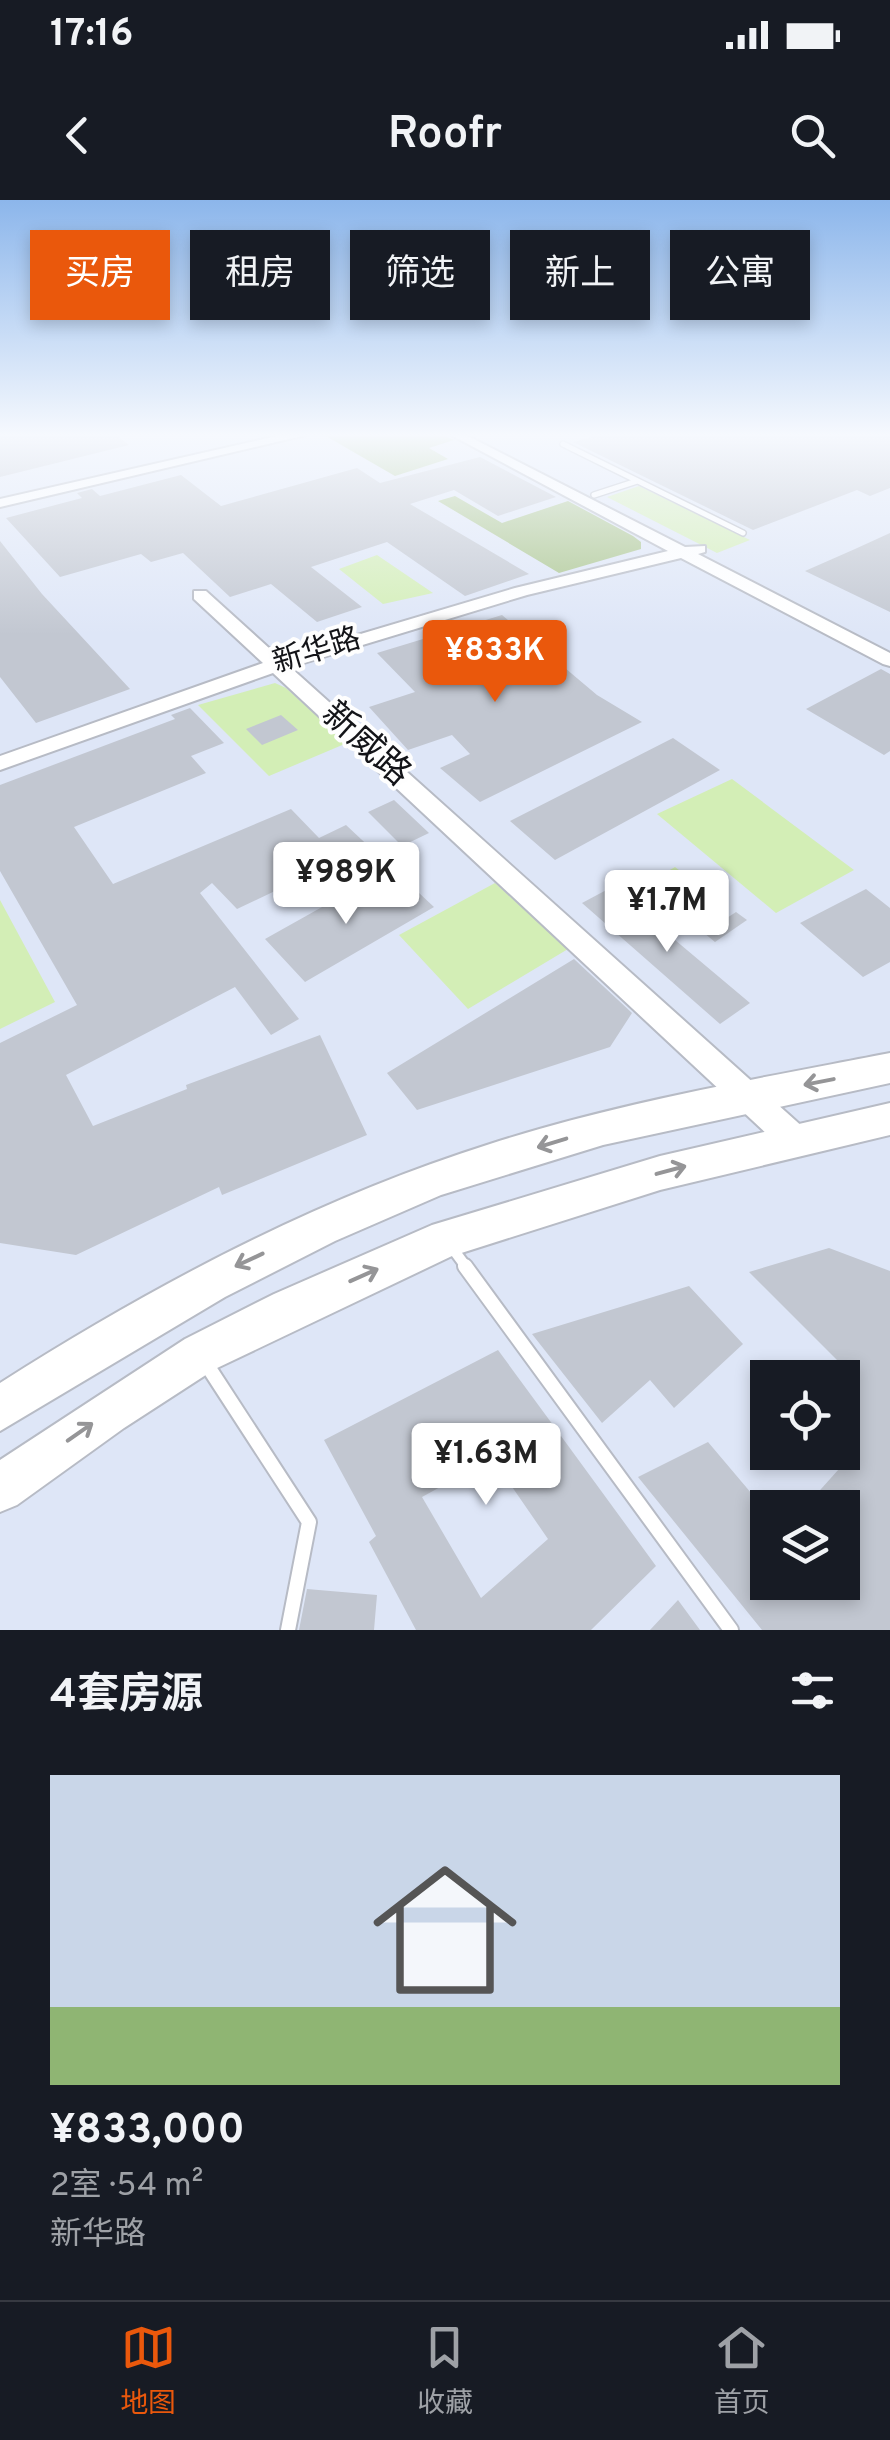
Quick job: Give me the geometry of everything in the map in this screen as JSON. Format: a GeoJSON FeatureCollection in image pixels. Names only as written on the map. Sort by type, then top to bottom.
{"type":"FeatureCollection","features":[{"type":"Feature","properties":{"kind":"main road"},"geometry":{"type":"LineString","coordinates":[[0,1408],[105,1340],[238,1264],[436,1180],[570,1138],[890,1068]]}},
{"type":"Feature","properties":{"kind":"main road"},"geometry":{"type":"LineString","coordinates":[[0,1488],[108,1412],[200,1354],[289,1308],[446,1239],[660,1173],[890,1120]]}},
{"type":"Feature","properties":{"kind":"street"},"geometry":{"type":"LineString","coordinates":[[594,502],[890,647]]}},
{"type":"Feature","properties":{"kind":"street"},"geometry":{"type":"LineString","coordinates":[[606,502],[890,660]]}},
{"type":"Feature","properties":{"kind":"street","name":"新华路"},"geometry":{"type":"LineString","coordinates":[[0,762],[275,663],[691,550]]}},
{"type":"Feature","properties":{"kind":"street","name":"新威路"},"geometry":{"type":"LineString","coordinates":[[200,595],[794,1140]]}},
{"type":"Feature","properties":{"kind":"lane"},"geometry":{"type":"LineString","coordinates":[[679,502],[744,534]]}},
{"type":"Feature","properties":{"kind":"lane"},"geometry":{"type":"LineString","coordinates":[[446,1239],[731,1630]]}},
{"type":"Feature","properties":{"kind":"lane"},"geometry":{"type":"LineString","coordinates":[[200,1354],[309,1522],[288,1630]]}},
{"type":"Feature","properties":{"kind":"shaded area"},"geometry":{"type":"Polygon","coordinates":[[[0,502],[890,502],[890,1630],[0,1630],[0,502]]]}},
{"type":"Feature","properties":{"kind":"green space"},"geometry":{"type":"Polygon","coordinates":[[[439,502],[465,502],[502,523],[569,502],[641,542],[641,549],[559,573],[439,502]]]}},
{"type":"Feature","properties":{"kind":"green space"},"geometry":{"type":"Polygon","coordinates":[[[616,502],[671,502],[750,540],[717,553],[616,502]]]}},
{"type":"Feature","properties":{"kind":"green space"},"geometry":{"type":"Polygon","coordinates":[[[377,555],[433,593],[383,604],[339,569],[377,555]]]}},
{"type":"Feature","properties":{"kind":"green space"},"geometry":{"type":"Polygon","coordinates":[[[275,683],[286,688],[347,743],[269,776],[198,705],[275,683]]]}},
{"type":"Feature","properties":{"kind":"green space"},"geometry":{"type":"Polygon","coordinates":[[[732,779],[854,870],[776,913],[657,814],[732,779]]]}},
{"type":"Feature","properties":{"kind":"green space"},"geometry":{"type":"Polygon","coordinates":[[[675,867],[728,908],[697,927],[644,885],[675,867]]]}},
{"type":"Feature","properties":{"kind":"green space"},"geometry":{"type":"Polygon","coordinates":[[[495,883],[568,949],[468,1009],[399,935],[495,883]]]}},
{"type":"Feature","properties":{"kind":"green space"},"geometry":{"type":"Polygon","coordinates":[[[0,900],[55,1002],[0,1029],[0,900]]]}},
{"type":"Feature","properties":{"kind":"building"},"geometry":{"type":"Polygon","coordinates":[[[68,502],[215,502],[221,506],[236,502],[417,502],[410,504],[529,574],[465,596],[387,542],[311,567],[362,607],[317,622],[271,584],[230,597],[183,553],[151,562],[141,554],[60,577],[6,518],[68,502]]]}},
{"type":"Feature","properties":{"kind":"building"},"geometry":{"type":"Polygon","coordinates":[[[474,502],[542,502],[498,516],[474,502]]]}},
{"type":"Feature","properties":{"kind":"building"},"geometry":{"type":"Polygon","coordinates":[[[695,502],[826,502],[753,530],[695,502]]]}},
{"type":"Feature","properties":{"kind":"building"},"geometry":{"type":"Polygon","coordinates":[[[890,533],[890,612],[805,571],[855,549],[890,533]]]}},
{"type":"Feature","properties":{"kind":"building"},"geometry":{"type":"Polygon","coordinates":[[[0,541],[42,594],[130,689],[36,723],[0,677],[0,541]]]}},
{"type":"Feature","properties":{"kind":"building"},"geometry":{"type":"Polygon","coordinates":[[[502,615],[597,695],[642,722],[480,802],[440,768],[470,754],[452,735],[408,750],[369,707],[415,692],[377,653],[502,615]]]}},
{"type":"Feature","properties":{"kind":"building"},"geometry":{"type":"Polygon","coordinates":[[[881,669],[890,674],[890,751],[884,755],[806,709],[881,669]]]}},
{"type":"Feature","properties":{"kind":"building"},"geometry":{"type":"Polygon","coordinates":[[[190,708],[224,743],[191,756],[206,773],[74,827],[113,884],[291,809],[319,838],[346,825],[377,854],[303,889],[296,881],[237,909],[212,883],[200,893],[299,1019],[271,1035],[235,987],[66,1075],[93,1126],[187,1089],[186,1085],[320,1035],[367,1135],[222,1195],[219,1187],[76,1255],[0,1243],[0,1043],[77,1005],[0,871],[0,785],[175,719],[171,715],[190,708]]]}},
{"type":"Feature","properties":{"kind":"building"},"geometry":{"type":"Polygon","coordinates":[[[281,715],[298,730],[262,745],[246,729],[281,715]]]}},
{"type":"Feature","properties":{"kind":"building"},"geometry":{"type":"Polygon","coordinates":[[[673,738],[720,770],[555,860],[510,821],[673,738]]]}},
{"type":"Feature","properties":{"kind":"building"},"geometry":{"type":"Polygon","coordinates":[[[394,800],[429,833],[402,846],[368,812],[394,800]]]}},
{"type":"Feature","properties":{"kind":"building"},"geometry":{"type":"Polygon","coordinates":[[[403,878],[434,907],[305,982],[265,939],[356,888],[367,898],[403,878]]]}},
{"type":"Feature","properties":{"kind":"building"},"geometry":{"type":"Polygon","coordinates":[[[612,887],[750,1003],[720,1024],[582,903],[612,887]]]}},
{"type":"Feature","properties":{"kind":"building"},"geometry":{"type":"Polygon","coordinates":[[[866,889],[890,908],[890,962],[863,977],[800,923],[866,889]]]}},
{"type":"Feature","properties":{"kind":"building"},"geometry":{"type":"Polygon","coordinates":[[[736,912],[747,920],[715,942],[704,933],[736,912]]]}},
{"type":"Feature","properties":{"kind":"building"},"geometry":{"type":"Polygon","coordinates":[[[574,959],[632,1013],[610,1047],[417,1110],[387,1073],[574,959]]]}},
{"type":"Feature","properties":{"kind":"building"},"geometry":{"type":"Polygon","coordinates":[[[829,1248],[890,1271],[890,1630],[762,1630],[638,1477],[708,1442],[750,1492],[750,1600],[860,1600],[860,1490],[820,1490],[838,1470],[860,1470],[860,1360],[837,1360],[749,1272],[829,1248]]]}},
{"type":"Feature","properties":{"kind":"building"},"geometry":{"type":"Polygon","coordinates":[[[689,1286],[743,1344],[674,1408],[650,1380],[602,1423],[532,1334],[689,1286]]]}},
{"type":"Feature","properties":{"kind":"building"},"geometry":{"type":"Polygon","coordinates":[[[498,1350],[553,1425],[422,1497],[481,1598],[548,1539],[508,1481],[561,1436],[656,1566],[591,1630],[416,1630],[369,1542],[376,1536],[324,1440],[498,1350]]]}},
{"type":"Feature","properties":{"kind":"building"},"geometry":{"type":"Polygon","coordinates":[[[307,1589],[377,1595],[374,1630],[299,1630],[307,1589]]]}},
{"type":"Feature","properties":{"kind":"building"},"geometry":{"type":"Polygon","coordinates":[[[678,1600],[700,1630],[650,1630],[678,1600]]]}}]}
